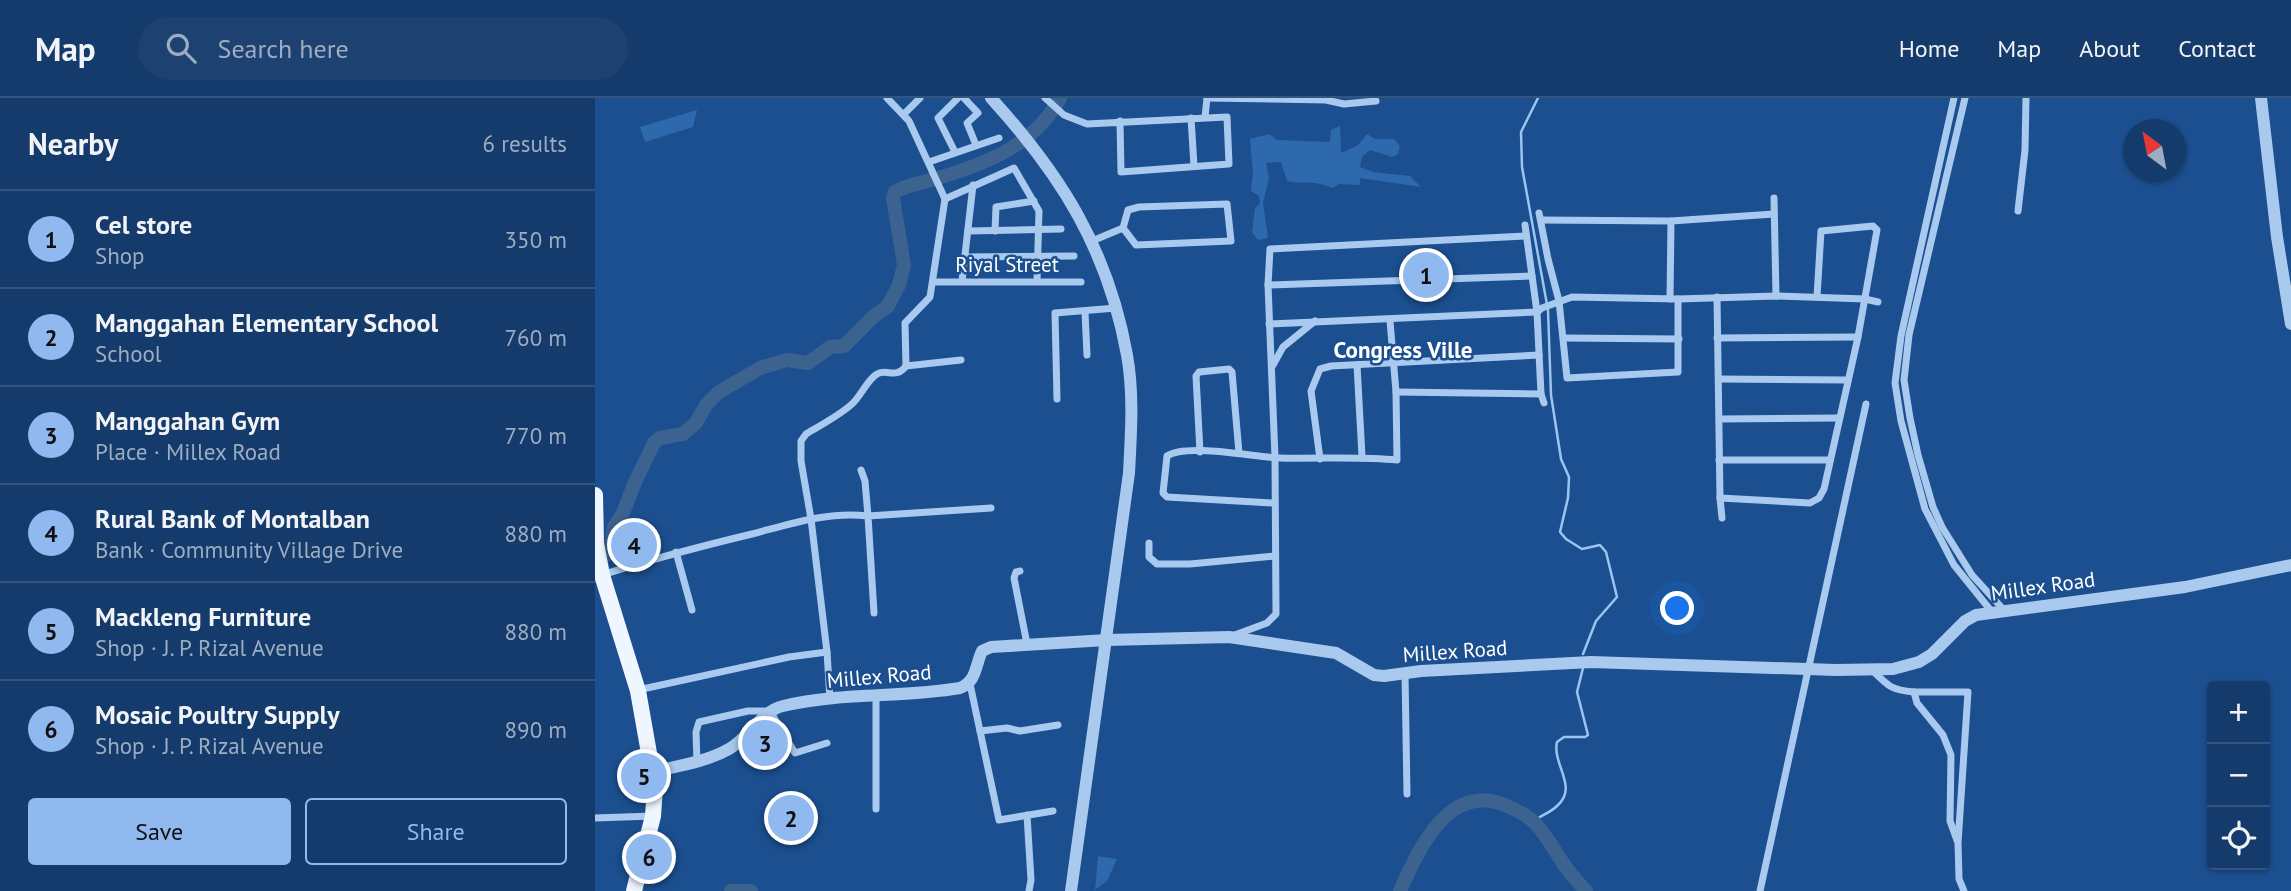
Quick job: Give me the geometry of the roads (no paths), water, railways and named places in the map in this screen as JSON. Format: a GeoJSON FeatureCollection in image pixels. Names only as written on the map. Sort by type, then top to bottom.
{"type":"FeatureCollection","features":[{"type":"Feature","properties":{"kind":"main road"},"geometry":{"type":"LineString","coordinates":[[595,495],[600,582],[638,691],[655,798],[634,891]]}},
{"type":"Feature","properties":{"kind":"street"},"geometry":{"type":"LineString","coordinates":[[830,699],[827,652],[801,461],[801,441],[806,434],[850,406],[877,374],[893,374],[902,371],[906,366],[905,323],[930,296],[945,199],[904,114],[887,98]]}},
{"type":"Feature","properties":{"kind":"street"},"geometry":{"type":"LineString","coordinates":[[904,114],[920,98]]}},
{"type":"Feature","properties":{"kind":"street"},"geometry":{"type":"LineString","coordinates":[[955,152],[938,118],[958,98]]}},
{"type":"Feature","properties":{"kind":"street"},"geometry":{"type":"LineString","coordinates":[[964,98],[978,113],[967,123],[976,145]]}},
{"type":"Feature","properties":{"kind":"street"},"geometry":{"type":"LineString","coordinates":[[991,98],[1027,137],[1081,218],[1116,308],[1128,357],[1132,417],[1129,473],[1071,891]]}},
{"type":"Feature","properties":{"kind":"street"},"geometry":{"type":"LineString","coordinates":[[1045,98],[1064,115],[1087,124],[1120,121],[1227,117],[1229,164],[1121,172],[1120,121]]}},
{"type":"Feature","properties":{"kind":"street"},"geometry":{"type":"LineString","coordinates":[[1205,117],[1207,98],[1326,100],[1344,104],[1376,101]]}},
{"type":"Feature","properties":{"kind":"street"},"geometry":{"type":"LineString","coordinates":[[1954,98],[1901,336],[1895,383],[1901,421],[1925,509],[1954,565],[1998,611]]}},
{"type":"Feature","properties":{"kind":"street"},"geometry":{"type":"LineString","coordinates":[[1965,98],[1909,335],[1904,380],[1918,455],[1933,507],[1942,527],[1972,575],[1998,611]]}},
{"type":"Feature","properties":{"kind":"street"},"geometry":{"type":"LineString","coordinates":[[2018,211],[2025,150],[2026,98]]}},
{"type":"Feature","properties":{"kind":"street"},"geometry":{"type":"LineString","coordinates":[[2261,98],[2277,237],[2291,324]]}},
{"type":"Feature","properties":{"kind":"street"},"geometry":{"type":"LineString","coordinates":[[1191,118],[1194,166]]}},
{"type":"Feature","properties":{"kind":"street"},"geometry":{"type":"LineString","coordinates":[[929,162],[999,138]]}},
{"type":"Feature","properties":{"kind":"street"},"geometry":{"type":"LineString","coordinates":[[945,199],[1014,168],[1039,211],[1037,281]]}},
{"type":"Feature","properties":{"kind":"street"},"geometry":{"type":"LineString","coordinates":[[962,281],[973,185]]}},
{"type":"Feature","properties":{"kind":"street"},"geometry":{"type":"LineString","coordinates":[[1774,198],[1776,296]]}},
{"type":"Feature","properties":{"kind":"street"},"geometry":{"type":"LineString","coordinates":[[995,231],[996,207],[1034,201]]}},
{"type":"Feature","properties":{"kind":"street"},"geometry":{"type":"LineString","coordinates":[[1227,204],[1231,240],[1136,245],[1123,228],[1128,210],[1139,207],[1227,204]]}},
{"type":"Feature","properties":{"kind":"street"},"geometry":{"type":"LineString","coordinates":[[1671,221],[1674,299],[1679,339],[1678,372],[1567,378],[1564,338],[1540,217],[1671,221],[1775,214]]}},
{"type":"Feature","properties":{"kind":"street"},"geometry":{"type":"LineString","coordinates":[[1525,225],[1539,310],[1541,394],[1545,403]]}},
{"type":"Feature","properties":{"kind":"street"},"geometry":{"type":"LineString","coordinates":[[1720,498],[1810,503],[1819,498],[1824,489],[1858,337],[1877,230],[1873,226],[1821,231],[1817,297]]}},
{"type":"Feature","properties":{"kind":"street"},"geometry":{"type":"LineString","coordinates":[[1092,241],[1123,228]]}},
{"type":"Feature","properties":{"kind":"street"},"geometry":{"type":"LineString","coordinates":[[968,232],[1061,229]]}},
{"type":"Feature","properties":{"kind":"street"},"geometry":{"type":"LineString","coordinates":[[1229,638],[1267,623],[1276,614],[1273,503],[1275,457],[1268,285],[1270,249],[1525,236]]}},
{"type":"Feature","properties":{"kind":"street"},"geometry":{"type":"LineString","coordinates":[[964,257],[1074,256]]}},
{"type":"Feature","properties":{"kind":"street"},"geometry":{"type":"LineString","coordinates":[[1268,285],[1532,276]]}},
{"type":"Feature","properties":{"kind":"street","name":"Riyal Street"},"geometry":{"type":"LineString","coordinates":[[933,282],[1081,282]]}},
{"type":"Feature","properties":{"kind":"street"},"geometry":{"type":"LineString","coordinates":[[1269,324],[1390,321],[1539,310],[1572,298],[1776,296],[1865,299],[1878,302]]}},
{"type":"Feature","properties":{"kind":"street"},"geometry":{"type":"LineString","coordinates":[[1717,297],[1722,518]]}},
{"type":"Feature","properties":{"kind":"street"},"geometry":{"type":"LineString","coordinates":[[1057,399],[1055,313],[1116,308]]}},
{"type":"Feature","properties":{"kind":"street"},"geometry":{"type":"LineString","coordinates":[[1084,312],[1087,355]]}},
{"type":"Feature","properties":{"kind":"street"},"geometry":{"type":"LineString","coordinates":[[1271,367],[1283,347],[1315,321]]}},
{"type":"Feature","properties":{"kind":"street"},"geometry":{"type":"LineString","coordinates":[[1273,503],[1167,498],[1163,493],[1167,456],[1173,452],[1201,452],[1275,457],[1361,456],[1397,460],[1396,392],[1390,321]]}},
{"type":"Feature","properties":{"kind":"street"},"geometry":{"type":"LineString","coordinates":[[1717,338],[1858,337]]}},
{"type":"Feature","properties":{"kind":"street"},"geometry":{"type":"LineString","coordinates":[[1564,338],[1679,339]]}},
{"type":"Feature","properties":{"kind":"street"},"geometry":{"type":"LineString","coordinates":[[1320,458],[1311,391],[1320,369],[1331,366],[1539,355]]}},
{"type":"Feature","properties":{"kind":"street"},"geometry":{"type":"LineString","coordinates":[[906,366],[961,360]]}},
{"type":"Feature","properties":{"kind":"street"},"geometry":{"type":"LineString","coordinates":[[1357,365],[1361,456]]}},
{"type":"Feature","properties":{"kind":"street"},"geometry":{"type":"LineString","coordinates":[[1201,452],[1196,376],[1199,372],[1229,369],[1232,372],[1239,453]]}},
{"type":"Feature","properties":{"kind":"street"},"geometry":{"type":"LineString","coordinates":[[1719,379],[1848,380]]}},
{"type":"Feature","properties":{"kind":"street"},"geometry":{"type":"LineString","coordinates":[[1396,392],[1541,394]]}},
{"type":"Feature","properties":{"kind":"street"},"geometry":{"type":"LineString","coordinates":[[1760,891],[1866,404]]}},
{"type":"Feature","properties":{"kind":"street"},"geometry":{"type":"LineString","coordinates":[[1720,419],[1838,418]]}},
{"type":"Feature","properties":{"kind":"street"},"geometry":{"type":"LineString","coordinates":[[1719,460],[1830,460]]}},
{"type":"Feature","properties":{"kind":"street"},"geometry":{"type":"LineString","coordinates":[[861,470],[865,481],[874,613]]}},
{"type":"Feature","properties":{"kind":"street"},"geometry":{"type":"LineString","coordinates":[[600,582],[676,552],[811,519],[855,514],[868,516],[991,508]]}},
{"type":"Feature","properties":{"kind":"street"},"geometry":{"type":"LineString","coordinates":[[1149,543],[1149,557],[1157,564],[1190,564],[1275,556]]}},
{"type":"Feature","properties":{"kind":"street"},"geometry":{"type":"LineString","coordinates":[[676,552],[692,610]]}},
{"type":"Feature","properties":{"kind":"street","name":"Millex Road"},"geometry":{"type":"LineString","coordinates":[[770,710],[830,699],[949,690],[970,684],[982,651],[991,647],[1107,640],[1229,638],[1336,653],[1374,675],[1384,676],[1421,671],[1591,662],[1893,669],[1919,662],[1941,647],[1965,621],[1976,615],[2185,587],[2291,565]]}},
{"type":"Feature","properties":{"kind":"street"},"geometry":{"type":"LineString","coordinates":[[1020,571],[1016,572],[1014,578],[1027,644]]}},
{"type":"Feature","properties":{"kind":"street"},"geometry":{"type":"LineString","coordinates":[[638,691],[789,657],[827,652]]}},
{"type":"Feature","properties":{"kind":"street"},"geometry":{"type":"LineString","coordinates":[[1872,669],[1895,690],[1968,692],[1958,842],[1959,879],[1964,891]]}},
{"type":"Feature","properties":{"kind":"street"},"geometry":{"type":"LineString","coordinates":[[1405,674],[1407,794]]}},
{"type":"Feature","properties":{"kind":"street"},"geometry":{"type":"LineString","coordinates":[[970,684],[999,820],[1053,811]]}},
{"type":"Feature","properties":{"kind":"street"},"geometry":{"type":"LineString","coordinates":[[1914,692],[1917,703],[1949,746],[1950,821],[1958,842]]}},
{"type":"Feature","properties":{"kind":"street"},"geometry":{"type":"LineString","coordinates":[[876,696],[876,809]]}},
{"type":"Feature","properties":{"kind":"street"},"geometry":{"type":"LineString","coordinates":[[697,762],[696,732],[699,722],[748,710],[770,710]]}},
{"type":"Feature","properties":{"kind":"street"},"geometry":{"type":"LineString","coordinates":[[652,772],[697,762],[728,749],[743,739],[770,710]]}},
{"type":"Feature","properties":{"kind":"street"},"geometry":{"type":"LineString","coordinates":[[770,710],[795,753],[827,743]]}},
{"type":"Feature","properties":{"kind":"street"},"geometry":{"type":"LineString","coordinates":[[980,731],[1058,725]]}},
{"type":"Feature","properties":{"kind":"street"},"geometry":{"type":"LineString","coordinates":[[595,818],[653,816]]}},
{"type":"Feature","properties":{"kind":"street"},"geometry":{"type":"LineString","coordinates":[[1027,816],[1031,880],[1029,891]]}},
{"type":"Feature","properties":{"kind":"waterway"},"geometry":{"type":"LineString","coordinates":[[606,555],[610,551],[614,527],[623,513],[654,443],[660,438],[683,434],[696,423],[706,405],[719,392],[760,368],[787,360],[808,363],[830,347],[844,346],[888,306],[899,285],[904,265],[893,198],[895,192],[969,168],[1005,152],[1036,129],[1060,98]]}},
{"type":"Feature","properties":{"kind":"waterway"},"geometry":{"type":"LineString","coordinates":[[1538,98],[1521,132],[1522,167],[1548,310],[1551,395],[1561,459],[1569,477],[1568,498],[1560,532],[1582,549],[1600,545],[1606,552],[1617,597],[1596,621],[1583,654]]}},
{"type":"Feature","properties":{"kind":"waterway"},"geometry":{"type":"LineString","coordinates":[[1533,821],[1557,806],[1566,791],[1556,751],[1557,742],[1564,737],[1588,735],[1577,692],[1583,668]]}},
{"type":"Feature","properties":{"kind":"waterway"},"geometry":{"type":"LineString","coordinates":[[1400,891],[1427,838],[1439,823],[1453,810],[1469,802],[1487,800],[1525,815],[1534,822],[1586,891]]}},
{"type":"Feature","properties":{"kind":"waterway"},"geometry":{"type":"LineString","coordinates":[[731,891],[751,891]]}},
{"type":"Feature","properties":{"kind":"place","name":"Cel store"},"geometry":{"type":"Point","coordinates":[1426,275]}},
{"type":"Feature","properties":{"kind":"place","name":"Rural Bank of Montalban"},"geometry":{"type":"Point","coordinates":[634,545]}},
{"type":"Feature","properties":{"kind":"place","name":"Manggahan Gym"},"geometry":{"type":"Point","coordinates":[765,743]}},
{"type":"Feature","properties":{"kind":"place","name":"Mackleng Furniture"},"geometry":{"type":"Point","coordinates":[644,776]}},
{"type":"Feature","properties":{"kind":"place","name":"Manggahan Elementary School"},"geometry":{"type":"Point","coordinates":[791,818]}},
{"type":"Feature","properties":{"kind":"place","name":"Mosaic Poultry Supply"},"geometry":{"type":"Point","coordinates":[649,857]}},
{"type":"Feature","properties":{"kind":"district","name":"Congress Ville"},"geometry":{"type":"Point","coordinates":[1403,349]}}]}
